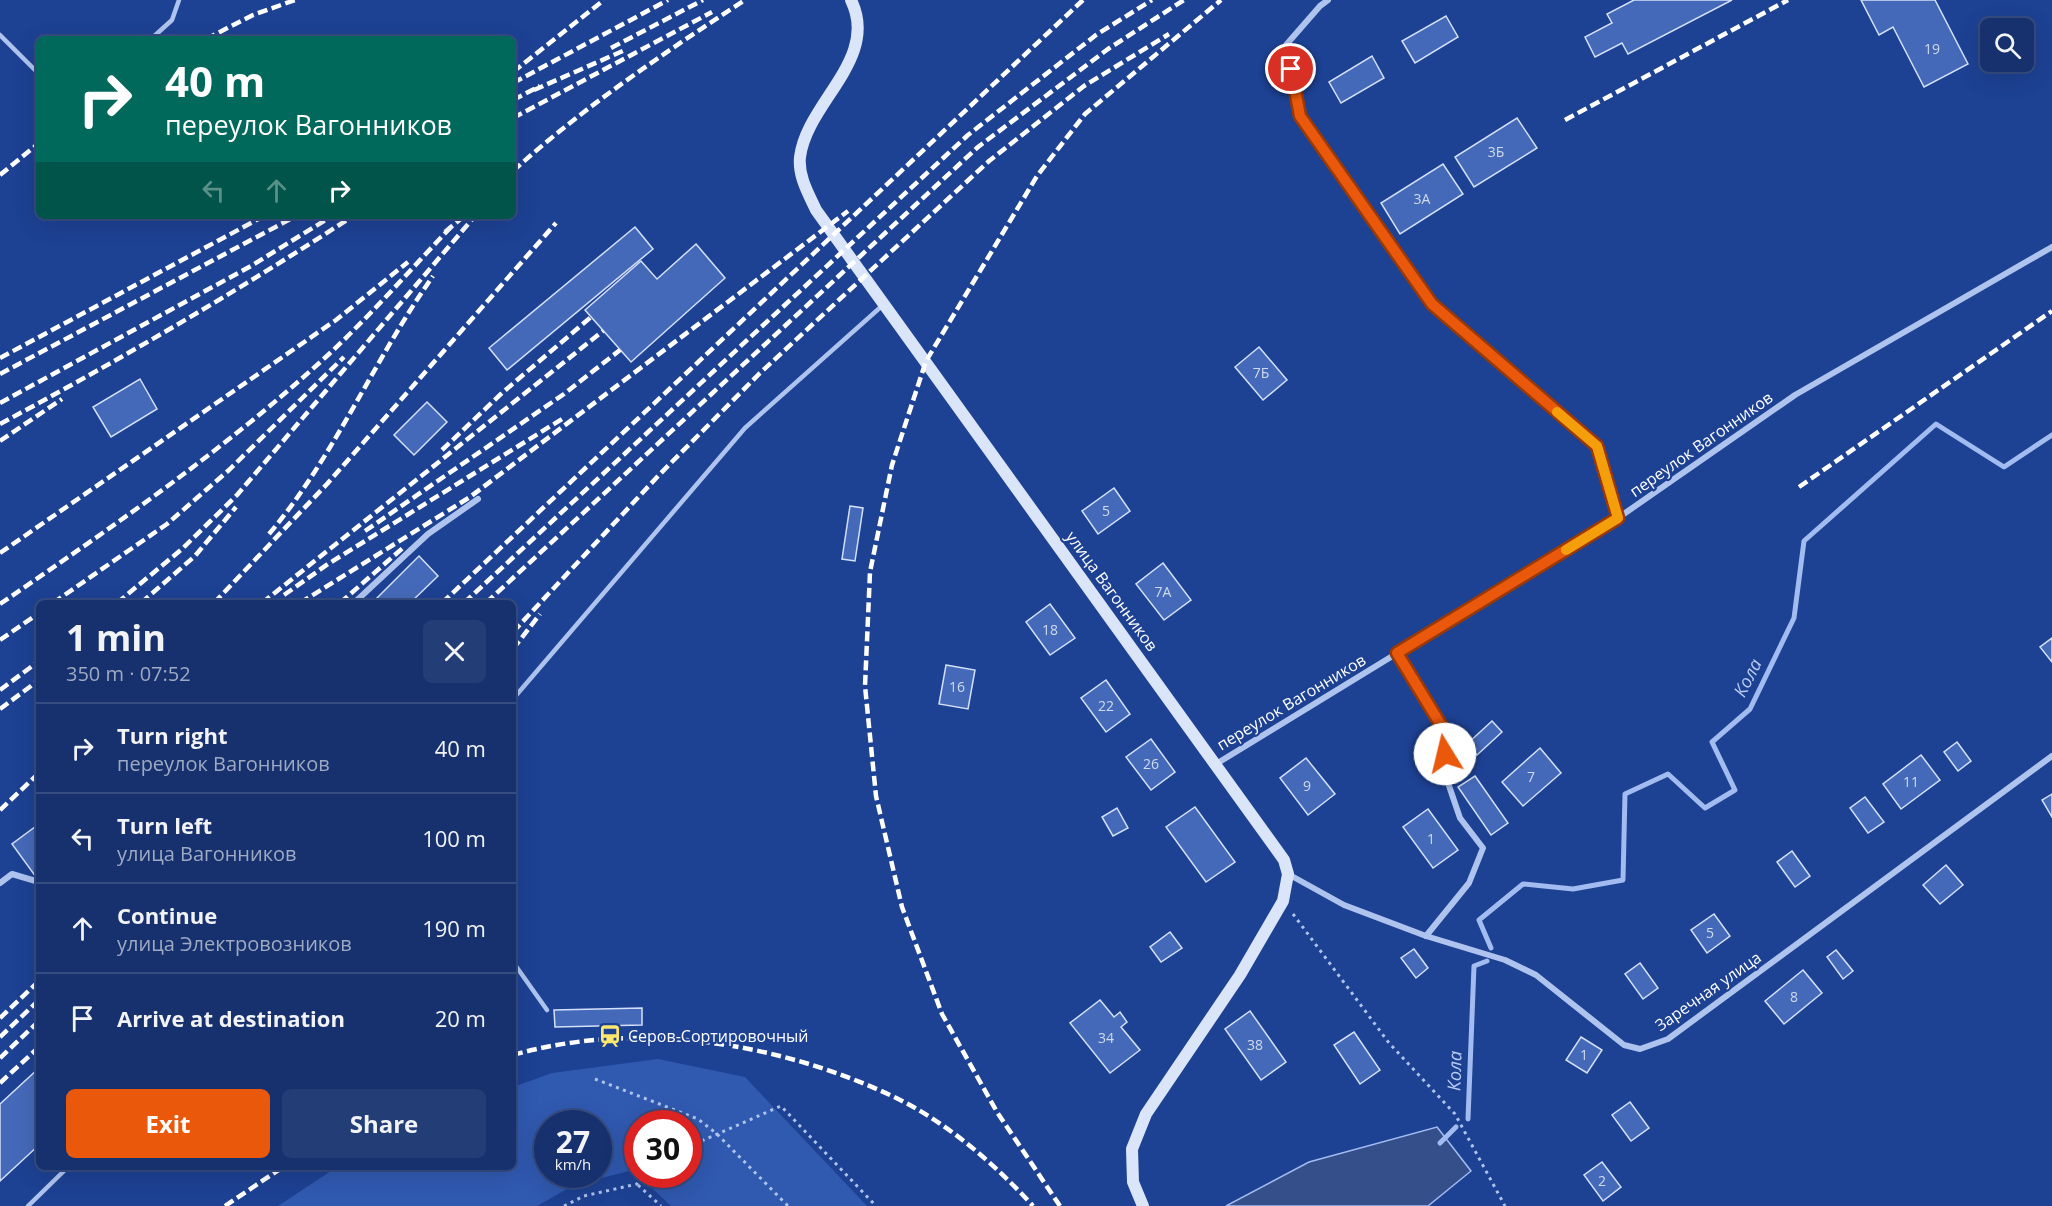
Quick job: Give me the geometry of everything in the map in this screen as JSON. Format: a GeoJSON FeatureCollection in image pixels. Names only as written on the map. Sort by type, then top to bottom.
{"type":"FeatureCollection","features":[{"type":"Feature","properties":{"kind":"street","name":"улица Вагонников"},"geometry":{"type":"LineString","coordinates":[[851,0],[856,10],[855,44],[850,61],[808,134],[800,157],[802,181],[816,210],[1216,764],[1284,860],[1288,874]]}},
{"type":"Feature","properties":{"kind":"street"},"geometry":{"type":"LineString","coordinates":[[1328,0],[1286,45],[1300,116],[1432,304],[1597,446],[1618,518]]}},
{"type":"Feature","properties":{"kind":"street","name":"переулок Вагонников"},"geometry":{"type":"LineString","coordinates":[[1216,764],[1618,518],[1796,395],[2052,247]]}},
{"type":"Feature","properties":{"kind":"street"},"geometry":{"type":"LineString","coordinates":[[357,600],[428,534],[478,499]]}},
{"type":"Feature","properties":{"kind":"street"},"geometry":{"type":"LineString","coordinates":[[1397,653],[1444,730],[1446,777],[1460,818],[1483,848],[1469,883],[1426,936]]}},
{"type":"Feature","properties":{"kind":"street","name":"Заречная улица"},"geometry":{"type":"LineString","coordinates":[[1288,874],[1344,905],[1426,936],[1505,960],[1536,975],[1624,1045],[1640,1049],[1668,1039],[2052,756]]}},
{"type":"Feature","properties":{"kind":"street"},"geometry":{"type":"LineString","coordinates":[[0,883],[12,874],[36,881]]}},
{"type":"Feature","properties":{"kind":"street"},"geometry":{"type":"LineString","coordinates":[[1143,1206],[1133,1182],[1132,1149],[1146,1114],[1240,975],[1283,900],[1288,874]]}},
{"type":"Feature","properties":{"kind":"lane"},"geometry":{"type":"LineString","coordinates":[[154,36],[172,20],[179,0]]}},
{"type":"Feature","properties":{"kind":"lane"},"geometry":{"type":"LineString","coordinates":[[0,35],[36,71]]}},
{"type":"Feature","properties":{"kind":"lane"},"geometry":{"type":"LineString","coordinates":[[516,695],[745,428],[885,304]]}},
{"type":"Feature","properties":{"kind":"lane"},"geometry":{"type":"LineString","coordinates":[[516,966],[547,1010]]}},
{"type":"Feature","properties":{"kind":"lane"},"geometry":{"type":"LineString","coordinates":[[28,1206],[65,1170]]}},
{"type":"Feature","properties":{"kind":"path"},"geometry":{"type":"LineString","coordinates":[[1283,900],[1389,1043],[1455,1114],[1505,1206]]}},
{"type":"Feature","properties":{"kind":"path"},"geometry":{"type":"LineString","coordinates":[[594,1079],[698,1119],[717,1134],[788,1206]]}},
{"type":"Feature","properties":{"kind":"path"},"geometry":{"type":"LineString","coordinates":[[702,1141],[781,1106],[876,1206]]}},
{"type":"Feature","properties":{"kind":"path"},"geometry":{"type":"LineString","coordinates":[[564,1206],[584,1196],[624,1187]]}},
{"type":"Feature","properties":{"kind":"path"},"geometry":{"type":"LineString","coordinates":[[641,1188],[661,1206]]}},
{"type":"Feature","properties":{"kind":"shaded area"},"geometry":{"type":"Polygon","coordinates":[[[658,1059],[745,1077],[867,1206],[671,1206],[652,1188],[702,1188],[702,1110],[624,1110],[624,1172],[612,1175],[612,1110],[534,1110],[534,1188],[569,1188],[537,1206],[278,1206],[332,1170],[516,1170],[516,1086],[552,1073],[658,1059]]]}},
{"type":"Feature","properties":{"kind":"shaded area"},"geometry":{"type":"Polygon","coordinates":[[[1437,1127],[1471,1171],[1428,1206],[1226,1206],[1309,1162],[1437,1127]]]}},
{"type":"Feature","properties":{"kind":"building"},"geometry":{"type":"Polygon","coordinates":[[[1634,0],[1732,0],[1628,54],[1622,43],[1595,57],[1585,37],[1612,23],[1607,14],[1634,0]]]}},
{"type":"Feature","properties":{"kind":"building"},"geometry":{"type":"Polygon","coordinates":[[[1861,0],[1935,0],[1968,64],[1924,87],[1893,27],[1879,35],[1861,0]]]}},
{"type":"Feature","properties":{"kind":"building"},"geometry":{"type":"Polygon","coordinates":[[[1446,16],[1458,37],[1415,63],[1402,41],[1446,16]]]}},
{"type":"Feature","properties":{"kind":"building"},"geometry":{"type":"Polygon","coordinates":[[[1372,56],[1384,78],[1341,103],[1329,82],[1372,56]]]}},
{"type":"Feature","properties":{"kind":"building"},"geometry":{"type":"Polygon","coordinates":[[[1517,118],[1537,148],[1474,187],[1455,157],[1517,118]]]}},
{"type":"Feature","properties":{"kind":"building"},"geometry":{"type":"Polygon","coordinates":[[[1443,164],[1463,194],[1400,234],[1381,203],[1443,164]]]}},
{"type":"Feature","properties":{"kind":"building"},"geometry":{"type":"Polygon","coordinates":[[[635,227],[653,249],[507,370],[489,348],[635,227]]]}},
{"type":"Feature","properties":{"kind":"building"},"geometry":{"type":"Polygon","coordinates":[[[696,244],[725,278],[631,362],[585,310],[641,261],[657,279],[696,244]]]}},
{"type":"Feature","properties":{"kind":"building"},"geometry":{"type":"Polygon","coordinates":[[[1259,347],[1287,380],[1263,400],[1235,367],[1259,347]]]}},
{"type":"Feature","properties":{"kind":"building"},"geometry":{"type":"Polygon","coordinates":[[[140,379],[157,409],[111,437],[93,407],[140,379]]]}},
{"type":"Feature","properties":{"kind":"building"},"geometry":{"type":"Polygon","coordinates":[[[427,402],[447,422],[414,455],[394,435],[427,402]]]}},
{"type":"Feature","properties":{"kind":"building"},"geometry":{"type":"Polygon","coordinates":[[[1114,488],[1130,511],[1098,534],[1082,511],[1114,488]]]}},
{"type":"Feature","properties":{"kind":"building"},"geometry":{"type":"Polygon","coordinates":[[[850,506],[863,508],[855,561],[842,559],[850,506]]]}},
{"type":"Feature","properties":{"kind":"building"},"geometry":{"type":"Polygon","coordinates":[[[419,556],[438,576],[413,600],[375,600],[419,556]]]}},
{"type":"Feature","properties":{"kind":"building"},"geometry":{"type":"Polygon","coordinates":[[[1163,563],[1191,600],[1164,620],[1136,584],[1163,563]]]}},
{"type":"Feature","properties":{"kind":"building"},"geometry":{"type":"Polygon","coordinates":[[[1050,604],[1075,638],[1050,655],[1026,622],[1050,604]]]}},
{"type":"Feature","properties":{"kind":"building"},"geometry":{"type":"Polygon","coordinates":[[[2052,638],[2052,662],[2040,647],[2052,638]]]}},
{"type":"Feature","properties":{"kind":"building"},"geometry":{"type":"Polygon","coordinates":[[[946,665],[975,670],[968,709],[939,704],[946,665]]]}},
{"type":"Feature","properties":{"kind":"building"},"geometry":{"type":"Polygon","coordinates":[[[1106,680],[1130,714],[1106,732],[1081,698],[1106,680]]]}},
{"type":"Feature","properties":{"kind":"building"},"geometry":{"type":"Polygon","coordinates":[[[1492,721],[1502,732],[1477,755],[1467,744],[1492,721]]]}},
{"type":"Feature","properties":{"kind":"building"},"geometry":{"type":"Polygon","coordinates":[[[1151,739],[1175,772],[1151,790],[1126,757],[1151,739]]]}},
{"type":"Feature","properties":{"kind":"building"},"geometry":{"type":"Polygon","coordinates":[[[1957,742],[1971,761],[1958,771],[1944,752],[1957,742]]]}},
{"type":"Feature","properties":{"kind":"building"},"geometry":{"type":"Polygon","coordinates":[[[1540,748],[1561,773],[1523,806],[1502,782],[1540,748]]]}},
{"type":"Feature","properties":{"kind":"building"},"geometry":{"type":"Polygon","coordinates":[[[1921,755],[1940,780],[1901,809],[1883,784],[1921,755]]]}},
{"type":"Feature","properties":{"kind":"building"},"geometry":{"type":"Polygon","coordinates":[[[1306,758],[1335,794],[1308,815],[1280,778],[1306,758]]]}},
{"type":"Feature","properties":{"kind":"building"},"geometry":{"type":"Polygon","coordinates":[[[1475,776],[1508,823],[1491,835],[1458,787],[1475,776]]]}},
{"type":"Feature","properties":{"kind":"building"},"geometry":{"type":"Polygon","coordinates":[[[2052,794],[2052,817],[2042,800],[2052,794]]]}},
{"type":"Feature","properties":{"kind":"building"},"geometry":{"type":"Polygon","coordinates":[[[1865,797],[1884,822],[1868,833],[1850,808],[1865,797]]]}},
{"type":"Feature","properties":{"kind":"building"},"geometry":{"type":"Polygon","coordinates":[[[1195,807],[1235,862],[1206,882],[1166,827],[1195,807]]]}},
{"type":"Feature","properties":{"kind":"building"},"geometry":{"type":"Polygon","coordinates":[[[1117,808],[1128,828],[1113,836],[1102,817],[1117,808]]]}},
{"type":"Feature","properties":{"kind":"building"},"geometry":{"type":"Polygon","coordinates":[[[1428,809],[1458,850],[1433,868],[1403,827],[1428,809]]]}},
{"type":"Feature","properties":{"kind":"building"},"geometry":{"type":"Polygon","coordinates":[[[36,826],[36,877],[12,844],[36,826]]]}},
{"type":"Feature","properties":{"kind":"building"},"geometry":{"type":"Polygon","coordinates":[[[1792,851],[1810,876],[1795,887],[1777,862],[1792,851]]]}},
{"type":"Feature","properties":{"kind":"building"},"geometry":{"type":"Polygon","coordinates":[[[1946,865],[1963,885],[1940,904],[1923,885],[1946,865]]]}},
{"type":"Feature","properties":{"kind":"building"},"geometry":{"type":"Polygon","coordinates":[[[1714,914],[1730,936],[1707,953],[1691,930],[1714,914]]]}},
{"type":"Feature","properties":{"kind":"building"},"geometry":{"type":"Polygon","coordinates":[[[1170,932],[1182,948],[1161,962],[1150,947],[1170,932]]]}},
{"type":"Feature","properties":{"kind":"building"},"geometry":{"type":"Polygon","coordinates":[[[1414,949],[1428,968],[1416,978],[1401,958],[1414,949]]]}},
{"type":"Feature","properties":{"kind":"building"},"geometry":{"type":"Polygon","coordinates":[[[1836,950],[1853,971],[1843,979],[1827,957],[1836,950]]]}},
{"type":"Feature","properties":{"kind":"building"},"geometry":{"type":"Polygon","coordinates":[[[1640,963],[1658,988],[1643,999],[1625,974],[1640,963]]]}},
{"type":"Feature","properties":{"kind":"building"},"geometry":{"type":"Polygon","coordinates":[[[1803,970],[1822,993],[1784,1024],[1765,1001],[1803,970]]]}},
{"type":"Feature","properties":{"kind":"building"},"geometry":{"type":"Polygon","coordinates":[[[1100,1000],[1114,1017],[1120,1012],[1127,1022],[1121,1027],[1140,1050],[1110,1073],[1070,1023],[1100,1000]]]}},
{"type":"Feature","properties":{"kind":"building"},"geometry":{"type":"Polygon","coordinates":[[[642,1008],[642,1025],[555,1027],[554,1010],[642,1008]]]}},
{"type":"Feature","properties":{"kind":"building"},"geometry":{"type":"Polygon","coordinates":[[[1250,1011],[1286,1062],[1261,1080],[1225,1029],[1250,1011]]]}},
{"type":"Feature","properties":{"kind":"building"},"geometry":{"type":"Polygon","coordinates":[[[1354,1032],[1380,1070],[1360,1084],[1334,1045],[1354,1032]]]}},
{"type":"Feature","properties":{"kind":"building"},"geometry":{"type":"Polygon","coordinates":[[[1581,1037],[1602,1050],[1587,1073],[1566,1060],[1581,1037]]]}},
{"type":"Feature","properties":{"kind":"building"},"geometry":{"type":"Polygon","coordinates":[[[36,1071],[36,1148],[0,1181],[0,1104],[36,1071]]]}},
{"type":"Feature","properties":{"kind":"building"},"geometry":{"type":"Polygon","coordinates":[[[1630,1102],[1649,1128],[1631,1141],[1612,1115],[1630,1102]]]}},
{"type":"Feature","properties":{"kind":"building"},"geometry":{"type":"Polygon","coordinates":[[[1602,1162],[1621,1187],[1603,1201],[1584,1175],[1602,1162]]]}},
{"type":"Feature","properties":{"kind":"waterway","name":"Кола"},"geometry":{"type":"LineString","coordinates":[[1491,948],[1479,920],[1523,884],[1573,889],[1623,880],[1625,794],[1668,774],[1705,808],[1735,790],[1712,742],[1750,709],[1794,618],[1804,541],[1936,424],[2004,467],[2052,435]]}},
{"type":"Feature","properties":{"kind":"waterway","name":"Кола"},"geometry":{"type":"LineString","coordinates":[[1468,1119],[1474,966],[1487,961]]}},
{"type":"Feature","properties":{"kind":"waterway","name":"Кола"},"geometry":{"type":"LineString","coordinates":[[1440,1143],[1456,1127]]}},
{"type":"Feature","properties":{"kind":"railway"},"geometry":{"type":"LineString","coordinates":[[212,36],[253,15],[295,0]]}},
{"type":"Feature","properties":{"kind":"railway"},"geometry":{"type":"LineString","coordinates":[[516,70],[604,0]]}},
{"type":"Feature","properties":{"kind":"railway"},"geometry":{"type":"LineString","coordinates":[[516,81],[668,0]]}},
{"type":"Feature","properties":{"kind":"railway"},"geometry":{"type":"LineString","coordinates":[[611,48],[703,0]]}},
{"type":"Feature","properties":{"kind":"railway"},"geometry":{"type":"LineString","coordinates":[[516,168],[597,102],[745,0]]}},
{"type":"Feature","properties":{"kind":"railway"},"geometry":{"type":"LineString","coordinates":[[445,600],[1083,0]]}},
{"type":"Feature","properties":{"kind":"railway"},"geometry":{"type":"LineString","coordinates":[[467,600],[968,135],[1096,35],[1152,0]]}},
{"type":"Feature","properties":{"kind":"railway"},"geometry":{"type":"LineString","coordinates":[[489,600],[978,147],[1108,49],[1184,0]]}},
{"type":"Feature","properties":{"kind":"railway"},"geometry":{"type":"LineString","coordinates":[[1060,1206],[997,1112],[942,1014],[902,907],[876,796],[865,686],[870,572],[892,465],[926,361],[1037,176],[1085,114],[1221,0]]}},
{"type":"Feature","properties":{"kind":"railway"},"geometry":{"type":"LineString","coordinates":[[1565,120],[1788,0]]}},
{"type":"Feature","properties":{"kind":"railway"},"geometry":{"type":"LineString","coordinates":[[516,116],[712,12]]}},
{"type":"Feature","properties":{"kind":"railway"},"geometry":{"type":"LineString","coordinates":[[516,629],[659,475],[759,374],[989,161],[1084,86],[1169,34]]}},
{"type":"Feature","properties":{"kind":"railway"},"geometry":{"type":"LineString","coordinates":[[534,90],[625,50]]}},
{"type":"Feature","properties":{"kind":"railway"},"geometry":{"type":"LineString","coordinates":[[516,98],[540,86]]}},
{"type":"Feature","properties":{"kind":"railway"},"geometry":{"type":"LineString","coordinates":[[0,175],[36,145]]}},
{"type":"Feature","properties":{"kind":"railway"},"geometry":{"type":"LineString","coordinates":[[305,600],[470,497],[848,211]]}},
{"type":"Feature","properties":{"kind":"railway"},"geometry":{"type":"LineString","coordinates":[[0,358],[258,219]]}},
{"type":"Feature","properties":{"kind":"railway"},"geometry":{"type":"LineString","coordinates":[[0,374],[290,219]]}},
{"type":"Feature","properties":{"kind":"railway"},"geometry":{"type":"LineString","coordinates":[[0,403],[251,266],[327,219]]}},
{"type":"Feature","properties":{"kind":"railway"},"geometry":{"type":"LineString","coordinates":[[0,424],[179,324],[348,219]]}},
{"type":"Feature","properties":{"kind":"railway"},"geometry":{"type":"LineString","coordinates":[[445,232],[460,219]]}},
{"type":"Feature","properties":{"kind":"railway"},"geometry":{"type":"LineString","coordinates":[[121,600],[182,549],[237,495],[472,219]]}},
{"type":"Feature","properties":{"kind":"railway"},"geometry":{"type":"LineString","coordinates":[[217,600],[327,484],[556,223]]}},
{"type":"Feature","properties":{"kind":"railway"},"geometry":{"type":"LineString","coordinates":[[0,604],[169,485],[290,389],[344,340],[451,227]]}},
{"type":"Feature","properties":{"kind":"railway"},"geometry":{"type":"LineString","coordinates":[[0,553],[336,320],[408,262]]}},
{"type":"Feature","properties":{"kind":"railway"},"geometry":{"type":"LineString","coordinates":[[269,534],[292,505],[334,441],[392,340],[433,276]]}},
{"type":"Feature","properties":{"kind":"railway"},"geometry":{"type":"LineString","coordinates":[[1799,487],[2052,311]]}},
{"type":"Feature","properties":{"kind":"railway"},"geometry":{"type":"LineString","coordinates":[[442,450],[502,393],[591,317]]}},
{"type":"Feature","properties":{"kind":"railway"},"geometry":{"type":"LineString","coordinates":[[266,600],[603,331]]}},
{"type":"Feature","properties":{"kind":"railway"},"geometry":{"type":"LineString","coordinates":[[365,531],[564,394],[620,350]]}},
{"type":"Feature","properties":{"kind":"railway"},"geometry":{"type":"LineString","coordinates":[[57,600],[167,524],[229,470],[344,357]]}},
{"type":"Feature","properties":{"kind":"railway"},"geometry":{"type":"LineString","coordinates":[[0,441],[62,399]]}},
{"type":"Feature","properties":{"kind":"railway"},"geometry":{"type":"LineString","coordinates":[[284,595],[328,564],[562,419]]}},
{"type":"Feature","properties":{"kind":"railway"},"geometry":{"type":"LineString","coordinates":[[144,600],[195,556],[236,507]]}},
{"type":"Feature","properties":{"kind":"railway"},"geometry":{"type":"LineString","coordinates":[[343,600],[405,546]]}},
{"type":"Feature","properties":{"kind":"railway"},"geometry":{"type":"LineString","coordinates":[[516,645],[540,614]]}},
{"type":"Feature","properties":{"kind":"railway"},"geometry":{"type":"LineString","coordinates":[[0,640],[36,615]]}},
{"type":"Feature","properties":{"kind":"railway"},"geometry":{"type":"LineString","coordinates":[[0,690],[36,663]]}},
{"type":"Feature","properties":{"kind":"railway"},"geometry":{"type":"LineString","coordinates":[[0,709],[36,682]]}},
{"type":"Feature","properties":{"kind":"railway"},"geometry":{"type":"LineString","coordinates":[[0,810],[36,776]]}},
{"type":"Feature","properties":{"kind":"railway"},"geometry":{"type":"LineString","coordinates":[[0,1018],[36,984]]}},
{"type":"Feature","properties":{"kind":"railway"},"geometry":{"type":"LineString","coordinates":[[0,1037],[36,1003]]}},
{"type":"Feature","properties":{"kind":"railway"},"geometry":{"type":"LineString","coordinates":[[0,1058],[36,1024]]}},
{"type":"Feature","properties":{"kind":"railway"},"geometry":{"type":"LineString","coordinates":[[516,1054],[560,1044],[608,1039],[656,1038],[705,1042],[800,1061],[890,1095],[930,1117],[967,1143],[1033,1206]]}},
{"type":"Feature","properties":{"kind":"railway"},"geometry":{"type":"LineString","coordinates":[[0,1083],[36,1050]]}},
{"type":"Feature","properties":{"kind":"railway"},"geometry":{"type":"LineString","coordinates":[[225,1206],[279,1170]]}},
{"type":"Feature","properties":{"kind":"slow traffic"},"geometry":{"type":"LineString","coordinates":[[1557,412],[1597,446],[1618,518],[1566,550]]}},
{"type":"Feature","properties":{"kind":"place","name":"Серов-Сортировочный"},"geometry":{"type":"Point","coordinates":[610,1036]}},
{"type":"Feature","properties":{"kind":"route"},"geometry":{"type":"LineString","coordinates":[[1291,69],[1300,116],[1432,304],[1597,446],[1618,518],[1397,653],[1444,730],[1445,754]]}}]}
